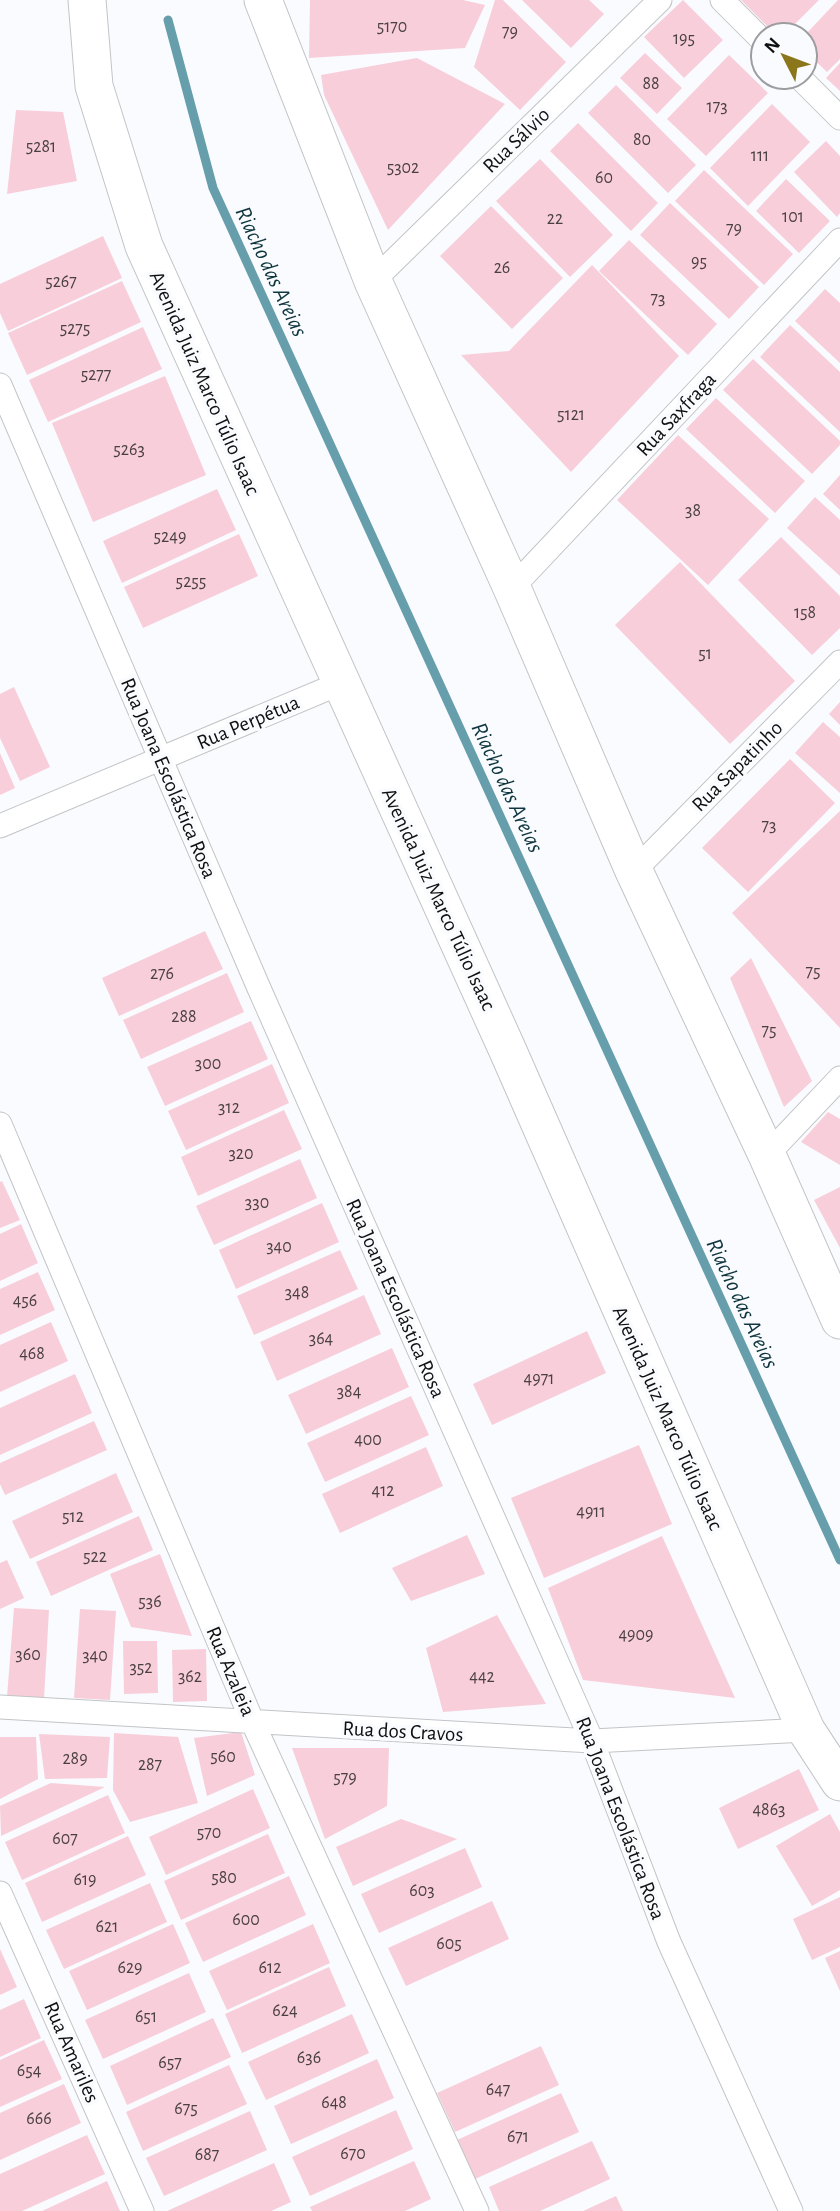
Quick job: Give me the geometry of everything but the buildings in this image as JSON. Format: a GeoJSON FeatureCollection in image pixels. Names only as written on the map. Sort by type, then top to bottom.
{"type":"FeatureCollection","features":[{"type":"Feature","properties":{"kind":"main road","name":"Avenida Juiz Marco Túlio Isaac"},"geometry":{"type":"LineString","coordinates":[[87,0],[94,86],[144,246],[508,1051],[806,1730],[840,1782]]}},
{"type":"Feature","properties":{"kind":"main road"},"geometry":{"type":"LineString","coordinates":[[263,0],[373,281],[512,588],[634,871],[767,1155],[840,1320]]}},
{"type":"Feature","properties":{"kind":"street","name":"Rua Sálvio"},"geometry":{"type":"LineString","coordinates":[[373,281],[660,0]]}},
{"type":"Feature","properties":{"kind":"street"},"geometry":{"type":"LineString","coordinates":[[722,0],[749,27]]}},
{"type":"Feature","properties":{"kind":"street"},"geometry":{"type":"LineString","coordinates":[[813,91],[840,118]]}},
{"type":"Feature","properties":{"kind":"street","name":"Rua Saxfraga"},"geometry":{"type":"LineString","coordinates":[[512,588],[840,240]]}},
{"type":"Feature","properties":{"kind":"street","name":"Rua Joana Escolástica Rosa"},"geometry":{"type":"LineString","coordinates":[[0,385],[264,999],[592,1741],[669,1942],[791,2211]]}},
{"type":"Feature","properties":{"kind":"street","name":"Rua Sapatinho"},"geometry":{"type":"LineString","coordinates":[[634,871],[840,662]]}},
{"type":"Feature","properties":{"kind":"street","name":"Rua Perpétua"},"geometry":{"type":"LineString","coordinates":[[0,826],[341,683]]}},
{"type":"Feature","properties":{"kind":"street"},"geometry":{"type":"LineString","coordinates":[[767,1155],[840,1078]]}},
{"type":"Feature","properties":{"kind":"street","name":"Rua Azaleia"},"geometry":{"type":"LineString","coordinates":[[0,1124],[253,1723],[477,2211]]}},
{"type":"Feature","properties":{"kind":"street","name":"Rua dos Cravos"},"geometry":{"type":"LineString","coordinates":[[0,1707],[592,1741],[806,1730]]}},
{"type":"Feature","properties":{"kind":"street","name":"Rua Amariles"},"geometry":{"type":"LineString","coordinates":[[0,1893],[142,2211]]}},
{"type":"Feature","properties":{"kind":"waterway","name":"Riacho das Areias"},"geometry":{"type":"LineString","coordinates":[[168,20],[213,188],[840,1560]]}}]}
